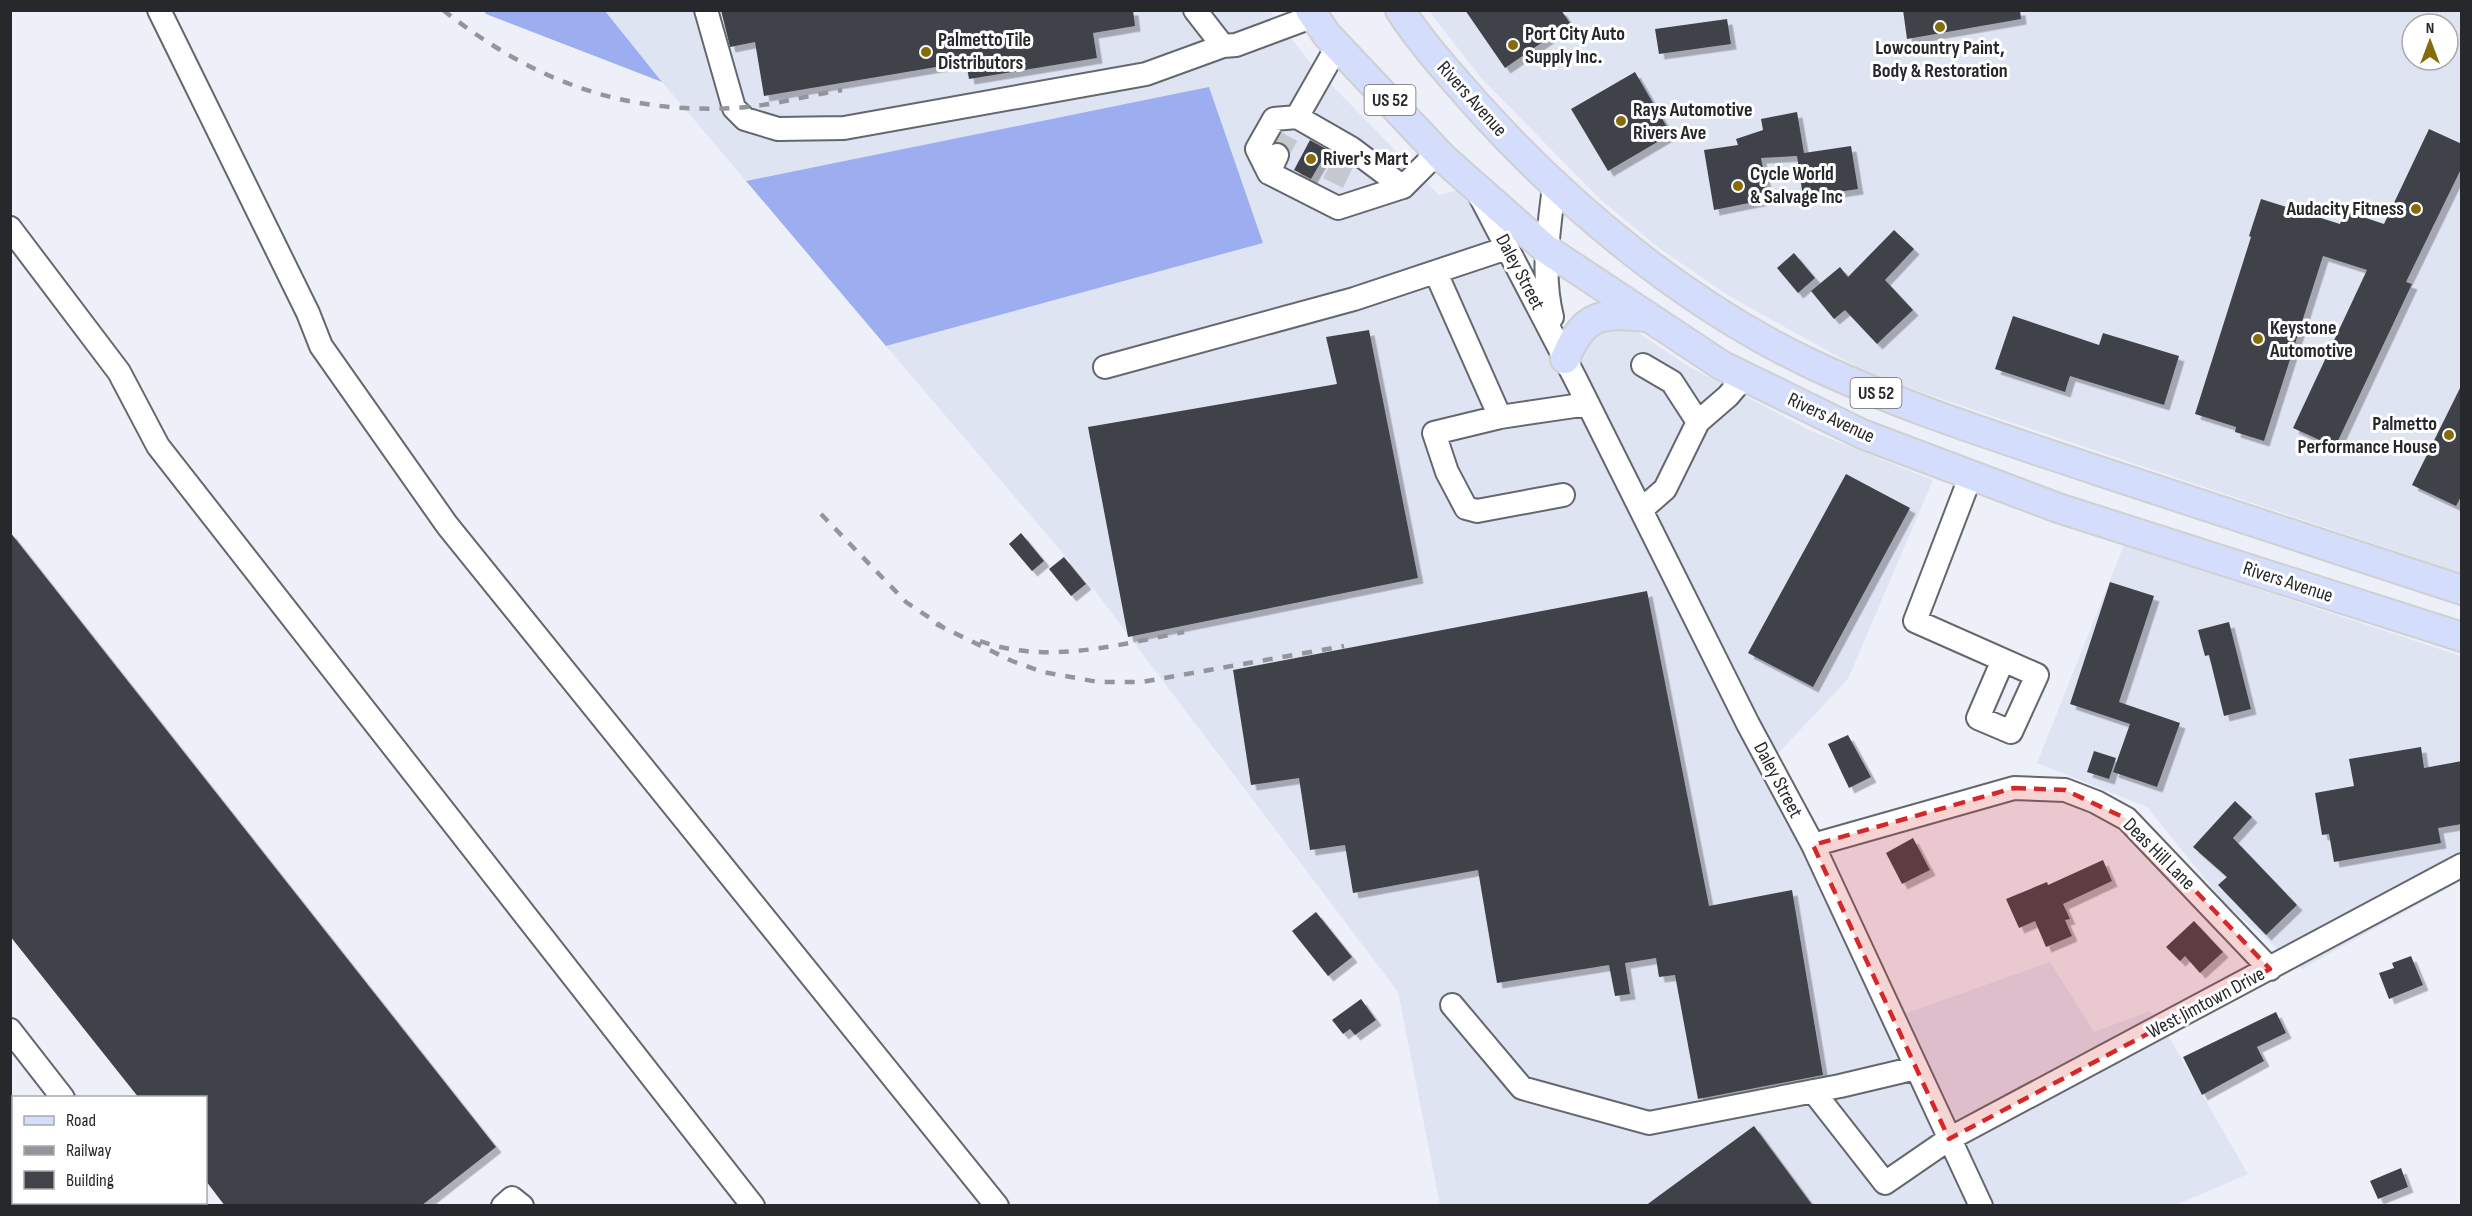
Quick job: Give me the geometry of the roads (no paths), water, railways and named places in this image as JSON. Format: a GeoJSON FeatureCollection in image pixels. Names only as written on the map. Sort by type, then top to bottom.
{"type":"FeatureCollection","features":[{"type":"Feature","properties":{"kind":"main road","name":"Rivers Avenue"},"geometry":{"type":"LineString","coordinates":[[1400,10],[1420,40],[1512,145],[1554,186],[1626,246],[1682,287],[1765,340],[1864,388],[2021,445],[2462,590]]}},
{"type":"Feature","properties":{"kind":"main road","name":"Rivers Avenue"},"geometry":{"type":"LineString","coordinates":[[1312,13],[1327,35],[1438,152],[1546,249],[1721,364],[1862,434],[2058,508],[2462,637]]}},
{"type":"Feature","properties":{"kind":"main road"},"geometry":{"type":"LineString","coordinates":[[1565,359],[1572,340],[1583,325],[1598,316],[1649,318]]}},
{"type":"Feature","properties":{"kind":"street"},"geometry":{"type":"LineString","coordinates":[[159,10],[327,356],[447,525],[997,1206]]}},
{"type":"Feature","properties":{"kind":"street"},"geometry":{"type":"LineString","coordinates":[[706,10],[734,108],[746,119],[778,129],[844,128],[1146,74],[1222,46],[1236,45],[1312,13]]}},
{"type":"Feature","properties":{"kind":"street"},"geometry":{"type":"LineString","coordinates":[[1196,10],[1222,46]]}},
{"type":"Feature","properties":{"kind":"street"},"geometry":{"type":"LineString","coordinates":[[1295,122],[1338,45]]}},
{"type":"Feature","properties":{"kind":"street"},"geometry":{"type":"LineString","coordinates":[[1403,187],[1295,122],[1274,119],[1257,149],[1273,164],[1328,192],[1338,207],[1403,187],[1438,152]]}},
{"type":"Feature","properties":{"kind":"street","name":"Daley Street"},"geometry":{"type":"LineString","coordinates":[[1474,186],[1588,404],[1748,724],[1813,845],[1981,1206]]}},
{"type":"Feature","properties":{"kind":"street","name":"Daley Street"},"geometry":{"type":"LineString","coordinates":[[1554,186],[1546,249],[1545,286],[1565,359]]}},
{"type":"Feature","properties":{"kind":"street"},"geometry":{"type":"LineString","coordinates":[[10,228],[119,372],[158,446],[753,1206]]}},
{"type":"Feature","properties":{"kind":"street"},"geometry":{"type":"LineString","coordinates":[[1105,368],[1354,299],[1507,248]]}},
{"type":"Feature","properties":{"kind":"street"},"geometry":{"type":"LineString","coordinates":[[1436,273],[1500,417]]}},
{"type":"Feature","properties":{"kind":"street"},"geometry":{"type":"LineString","coordinates":[[1643,365],[1672,382],[1698,422]]}},
{"type":"Feature","properties":{"kind":"street"},"geometry":{"type":"LineString","coordinates":[[1641,510],[1665,489],[1698,422],[1728,396],[1745,376]]}},
{"type":"Feature","properties":{"kind":"street"},"geometry":{"type":"LineString","coordinates":[[1563,495],[1477,511],[1466,508],[1447,472],[1434,434],[1500,417],[1588,404]]}},
{"type":"Feature","properties":{"kind":"street"},"geometry":{"type":"LineString","coordinates":[[1971,475],[1915,621],[2003,660]]}},
{"type":"Feature","properties":{"kind":"street","name":"Deas Hill Lane"},"geometry":{"type":"LineString","coordinates":[[1813,845],[2014,788],[2065,790],[2096,802],[2127,819],[2270,969]]}},
{"type":"Feature","properties":{"kind":"street","name":"West Jimtown Drive"},"geometry":{"type":"LineString","coordinates":[[1813,1091],[1885,1183],[1949,1139],[2462,865]]}},
{"type":"Feature","properties":{"kind":"street"},"geometry":{"type":"LineString","coordinates":[[1452,1005],[1522,1088],[1649,1123],[1916,1068]]}},
{"type":"Feature","properties":{"kind":"street"},"geometry":{"type":"LineString","coordinates":[[10,1030],[61,1096]]}},
{"type":"Feature","properties":{"kind":"street"},"geometry":{"type":"LineString","coordinates":[[503,1206],[512,1198],[522,1206]]}},
{"type":"Feature","properties":{"kind":"tunnel"},"geometry":{"type":"LineString","coordinates":[[1277,155],[1292,128]]}},
{"type":"Feature","properties":{"kind":"tunnel"},"geometry":{"type":"LineString","coordinates":[[1333,183],[1346,157]]}},
{"type":"Feature","properties":{"kind":"railway"},"geometry":{"type":"LineString","coordinates":[[443,10],[476,35],[510,56],[579,88],[615,98],[653,105],[734,108],[842,90]]}},
{"type":"Feature","properties":{"kind":"railway"},"geometry":{"type":"LineString","coordinates":[[821,514],[906,602],[943,627]]}},
{"type":"Feature","properties":{"kind":"railway"},"geometry":{"type":"LineString","coordinates":[[936,624],[1012,661],[1043,672],[1098,682],[1142,682],[1344,646]]}},
{"type":"Feature","properties":{"kind":"railway"},"geometry":{"type":"LineString","coordinates":[[980,641],[1030,652],[1056,652],[1108,647],[1184,632]]}},
{"type":"Feature","properties":{"kind":"place","name":"Lowcountry Paint, Body & Restoration"},"geometry":{"type":"Point","coordinates":[1940,27]}},
{"type":"Feature","properties":{"kind":"place","name":"Port City Auto Supply Inc."},"geometry":{"type":"Point","coordinates":[1513,45]}},
{"type":"Feature","properties":{"kind":"place","name":"Palmetto Tile Distributors"},"geometry":{"type":"Point","coordinates":[926,52]}},
{"type":"Feature","properties":{"kind":"place","name":"Rays Automotive Rivers Ave"},"geometry":{"type":"Point","coordinates":[1621,121]}},
{"type":"Feature","properties":{"kind":"place","name":"River's Mart"},"geometry":{"type":"Point","coordinates":[1311,159]}},
{"type":"Feature","properties":{"kind":"place","name":"Cycle World & Salvage Inc"},"geometry":{"type":"Point","coordinates":[1738,186]}},
{"type":"Feature","properties":{"kind":"place","name":"Audacity Fitness"},"geometry":{"type":"Point","coordinates":[2416,209]}},
{"type":"Feature","properties":{"kind":"place","name":"Keystone Automotive"},"geometry":{"type":"Point","coordinates":[2258,339]}},
{"type":"Feature","properties":{"kind":"place","name":"Palmetto Performance House"},"geometry":{"type":"Point","coordinates":[2449,435]}}]}
